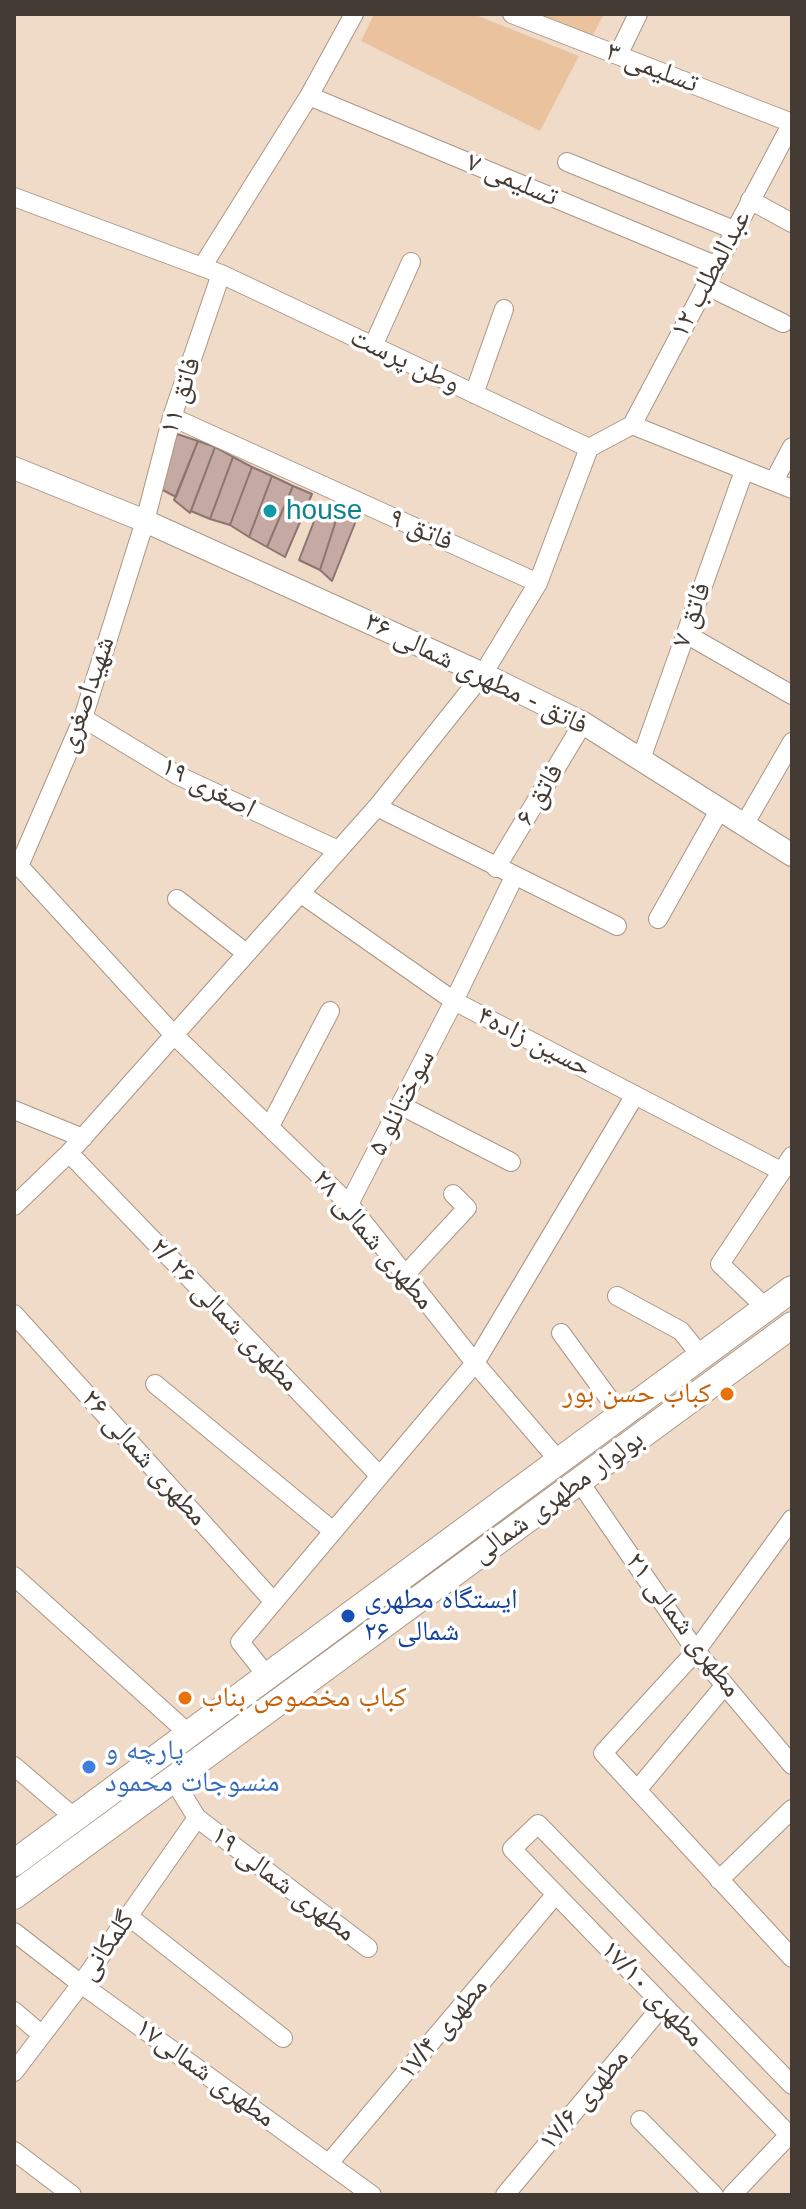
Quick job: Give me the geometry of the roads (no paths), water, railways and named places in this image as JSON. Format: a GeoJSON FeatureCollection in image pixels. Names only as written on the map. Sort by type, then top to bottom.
{"type":"FeatureCollection","features":[{"type":"Feature","properties":{"kind":"main road","name":"بولوار مطهری شمالی"},"geometry":{"type":"LineString","coordinates":[[14,1863],[792,1289]]}},
{"type":"Feature","properties":{"kind":"main road","name":"بولوار مطهری شمالی"},"geometry":{"type":"LineString","coordinates":[[14,1896],[791,1328]]}},
{"type":"Feature","properties":{"kind":"street"},"geometry":{"type":"LineString","coordinates":[[202,267],[309,96],[354,14]]}},
{"type":"Feature","properties":{"kind":"street","name":"تسلیمی ۳"},"geometry":{"type":"LineString","coordinates":[[512,14],[792,123]]}},
{"type":"Feature","properties":{"kind":"street"},"geometry":{"type":"LineString","coordinates":[[618,55],[638,14]]}},
{"type":"Feature","properties":{"kind":"street","name":"تسلیمی ۷"},"geometry":{"type":"LineString","coordinates":[[309,96],[715,265]]}},
{"type":"Feature","properties":{"kind":"street","name":"عبدالمطلب ۱۲"},"geometry":{"type":"LineString","coordinates":[[632,425],[792,123]]}},
{"type":"Feature","properties":{"kind":"street"},"geometry":{"type":"LineString","coordinates":[[567,162],[734,230]]}},
{"type":"Feature","properties":{"kind":"street","name":"وطن پرست"},"geometry":{"type":"LineString","coordinates":[[14,197],[221,274],[589,448]]}},
{"type":"Feature","properties":{"kind":"street"},"geometry":{"type":"LineString","coordinates":[[750,200],[792,223]]}},
{"type":"Feature","properties":{"kind":"street"},"geometry":{"type":"LineString","coordinates":[[373,346],[411,262]]}},
{"type":"Feature","properties":{"kind":"street","name":"فاتق ۱۱"},"geometry":{"type":"LineString","coordinates":[[145,521],[172,417],[221,274]]}},
{"type":"Feature","properties":{"kind":"street"},"geometry":{"type":"LineString","coordinates":[[705,285],[783,323]]}},
{"type":"Feature","properties":{"kind":"street"},"geometry":{"type":"LineString","coordinates":[[474,394],[504,309]]}},
{"type":"Feature","properties":{"kind":"street","name":"فاتق ۹"},"geometry":{"type":"LineString","coordinates":[[172,417],[538,583]]}},
{"type":"Feature","properties":{"kind":"street"},"geometry":{"type":"LineString","coordinates":[[14,1206],[83,1138],[377,807],[483,674],[538,583],[589,448],[632,425],[792,489]]}},
{"type":"Feature","properties":{"kind":"street"},"geometry":{"type":"LineString","coordinates":[[774,481],[792,447]]}},
{"type":"Feature","properties":{"kind":"street"},"geometry":{"type":"LineString","coordinates":[[14,452],[145,521]]}},
{"type":"Feature","properties":{"kind":"street"},"geometry":{"type":"LineString","coordinates":[[14,468],[145,521]]}},
{"type":"Feature","properties":{"kind":"street","name":"فاتق ۷"},"geometry":{"type":"LineString","coordinates":[[641,759],[744,471]]}},
{"type":"Feature","properties":{"kind":"street","name":"فاتق - مطهری شمالی ۳۶"},"geometry":{"type":"LineString","coordinates":[[145,521],[483,674],[583,723],[792,855]]}},
{"type":"Feature","properties":{"kind":"street","name":"شهیداصغری"},"geometry":{"type":"LineString","coordinates":[[19,866],[83,718],[145,521]]}},
{"type":"Feature","properties":{"kind":"street"},"geometry":{"type":"LineString","coordinates":[[686,634],[792,695]]}},
{"type":"Feature","properties":{"kind":"street","name":"اصغری ۱۹"},"geometry":{"type":"LineString","coordinates":[[83,718],[177,775],[338,850]]}},
{"type":"Feature","properties":{"kind":"street","name":"فاتق ۶"},"geometry":{"type":"LineString","coordinates":[[496,868],[583,723]]}},
{"type":"Feature","properties":{"kind":"street"},"geometry":{"type":"LineString","coordinates":[[744,825],[792,742]]}},
{"type":"Feature","properties":{"kind":"street"},"geometry":{"type":"LineString","coordinates":[[377,807],[617,926]]}},
{"type":"Feature","properties":{"kind":"street"},"geometry":{"type":"LineString","coordinates":[[658,919],[720,809]]}},
{"type":"Feature","properties":{"kind":"street","name":"مطهری شمالی ۲۸"},"geometry":{"type":"LineString","coordinates":[[19,866],[173,1034],[349,1204],[475,1363],[559,1461]]}},
{"type":"Feature","properties":{"kind":"street","name":"سوختانلو ۵"},"geometry":{"type":"LineString","coordinates":[[349,1204],[514,877]]}},
{"type":"Feature","properties":{"kind":"street","name":"حسین زاده۴"},"geometry":{"type":"LineString","coordinates":[[300,893],[454,1001],[635,1095],[787,1164]]}},
{"type":"Feature","properties":{"kind":"street"},"geometry":{"type":"LineString","coordinates":[[177,899],[246,953]]}},
{"type":"Feature","properties":{"kind":"street"},"geometry":{"type":"LineString","coordinates":[[270,1126],[330,1011]]}},
{"type":"Feature","properties":{"kind":"street"},"geometry":{"type":"LineString","coordinates":[[267,1676],[240,1642],[475,1363],[635,1095]]}},
{"type":"Feature","properties":{"kind":"street"},"geometry":{"type":"LineString","coordinates":[[400,1105],[511,1162]]}},
{"type":"Feature","properties":{"kind":"street"},"geometry":{"type":"LineString","coordinates":[[14,1110],[83,1138]]}},
{"type":"Feature","properties":{"kind":"street","name":"مطهری شمالی ۲۶ /۲"},"geometry":{"type":"LineString","coordinates":[[69,1153],[380,1476]]}},
{"type":"Feature","properties":{"kind":"street"},"geometry":{"type":"LineString","coordinates":[[766,1308],[720,1264],[787,1164]]}},
{"type":"Feature","properties":{"kind":"street"},"geometry":{"type":"LineString","coordinates":[[405,1275],[467,1208],[453,1194]]}},
{"type":"Feature","properties":{"kind":"street"},"geometry":{"type":"LineString","coordinates":[[617,1296],[681,1331],[701,1356]]}},
{"type":"Feature","properties":{"kind":"street","name":"مطهری شمالی ۲۶"},"geometry":{"type":"LineString","coordinates":[[14,1314],[274,1602]]}},
{"type":"Feature","properties":{"kind":"street"},"geometry":{"type":"LineString","coordinates":[[561,1333],[621,1415]]}},
{"type":"Feature","properties":{"kind":"street"},"geometry":{"type":"LineString","coordinates":[[155,1384],[333,1531]]}},
{"type":"Feature","properties":{"kind":"street","name":"مطهری شمالی ۲۱"},"geometry":{"type":"LineString","coordinates":[[579,1481],[696,1651],[792,1765]]}},
{"type":"Feature","properties":{"kind":"street"},"geometry":{"type":"LineString","coordinates":[[788,1946],[719,1880],[603,1753],[696,1651],[792,1519]]}},
{"type":"Feature","properties":{"kind":"street"},"geometry":{"type":"LineString","coordinates":[[14,1576],[189,1734]]}},
{"type":"Feature","properties":{"kind":"street"},"geometry":{"type":"LineString","coordinates":[[637,1790],[725,1685]]}},
{"type":"Feature","properties":{"kind":"street"},"geometry":{"type":"LineString","coordinates":[[14,1766],[75,1818]]}},
{"type":"Feature","properties":{"kind":"street","name":"مطهری شمالی ۱۹"},"geometry":{"type":"LineString","coordinates":[[173,1779],[197,1818],[368,1948]]}},
{"type":"Feature","properties":{"kind":"street"},"geometry":{"type":"LineString","coordinates":[[719,1880],[792,1809]]}},
{"type":"Feature","properties":{"kind":"street","name":"گلمکانی"},"geometry":{"type":"LineString","coordinates":[[14,2072],[81,1984],[197,1818]]}},
{"type":"Feature","properties":{"kind":"street","name":"مطهری ۱۷/۱۰"},"geometry":{"type":"LineString","coordinates":[[791,2136],[512,1849],[538,1824],[792,2085]]}},
{"type":"Feature","properties":{"kind":"street","name":"مطهری ۱۷/۴"},"geometry":{"type":"LineString","coordinates":[[329,2163],[556,1894]]}},
{"type":"Feature","properties":{"kind":"street"},"geometry":{"type":"LineString","coordinates":[[127,1915],[283,2038]]}},
{"type":"Feature","properties":{"kind":"street","name":"مطهری شمالی۱۷"},"geometry":{"type":"LineString","coordinates":[[14,1932],[372,2195]]}},
{"type":"Feature","properties":{"kind":"street","name":"مطهری ۱۷/۶"},"geometry":{"type":"LineString","coordinates":[[505,2195],[663,2005]]}},
{"type":"Feature","properties":{"kind":"street"},"geometry":{"type":"LineString","coordinates":[[14,2011],[42,2035]]}},
{"type":"Feature","properties":{"kind":"street"},"geometry":{"type":"LineString","coordinates":[[640,2120],[714,2195]]}},
{"type":"Feature","properties":{"kind":"street"},"geometry":{"type":"LineString","coordinates":[[732,2195],[791,2136]]}},
{"type":"Feature","properties":{"kind":"street"},"geometry":{"type":"LineString","coordinates":[[14,2151],[72,2195]]}},
{"type":"Feature","properties":{"kind":"place","name":"house"},"geometry":{"type":"Point","coordinates":[270,511]}},
{"type":"Feature","properties":{"kind":"place","name":"كباب حسن بور"},"geometry":{"type":"Point","coordinates":[727,1394]}},
{"type":"Feature","properties":{"kind":"place","name":"ایستگاه مطهری شمالی ۲۶"},"geometry":{"type":"Point","coordinates":[348,1616]}},
{"type":"Feature","properties":{"kind":"place","name":"كباب مخصوص بناب"},"geometry":{"type":"Point","coordinates":[185,1698]}},
{"type":"Feature","properties":{"kind":"place","name":"پارچه و منسوجات محمود"},"geometry":{"type":"Point","coordinates":[89,1767]}}]}
